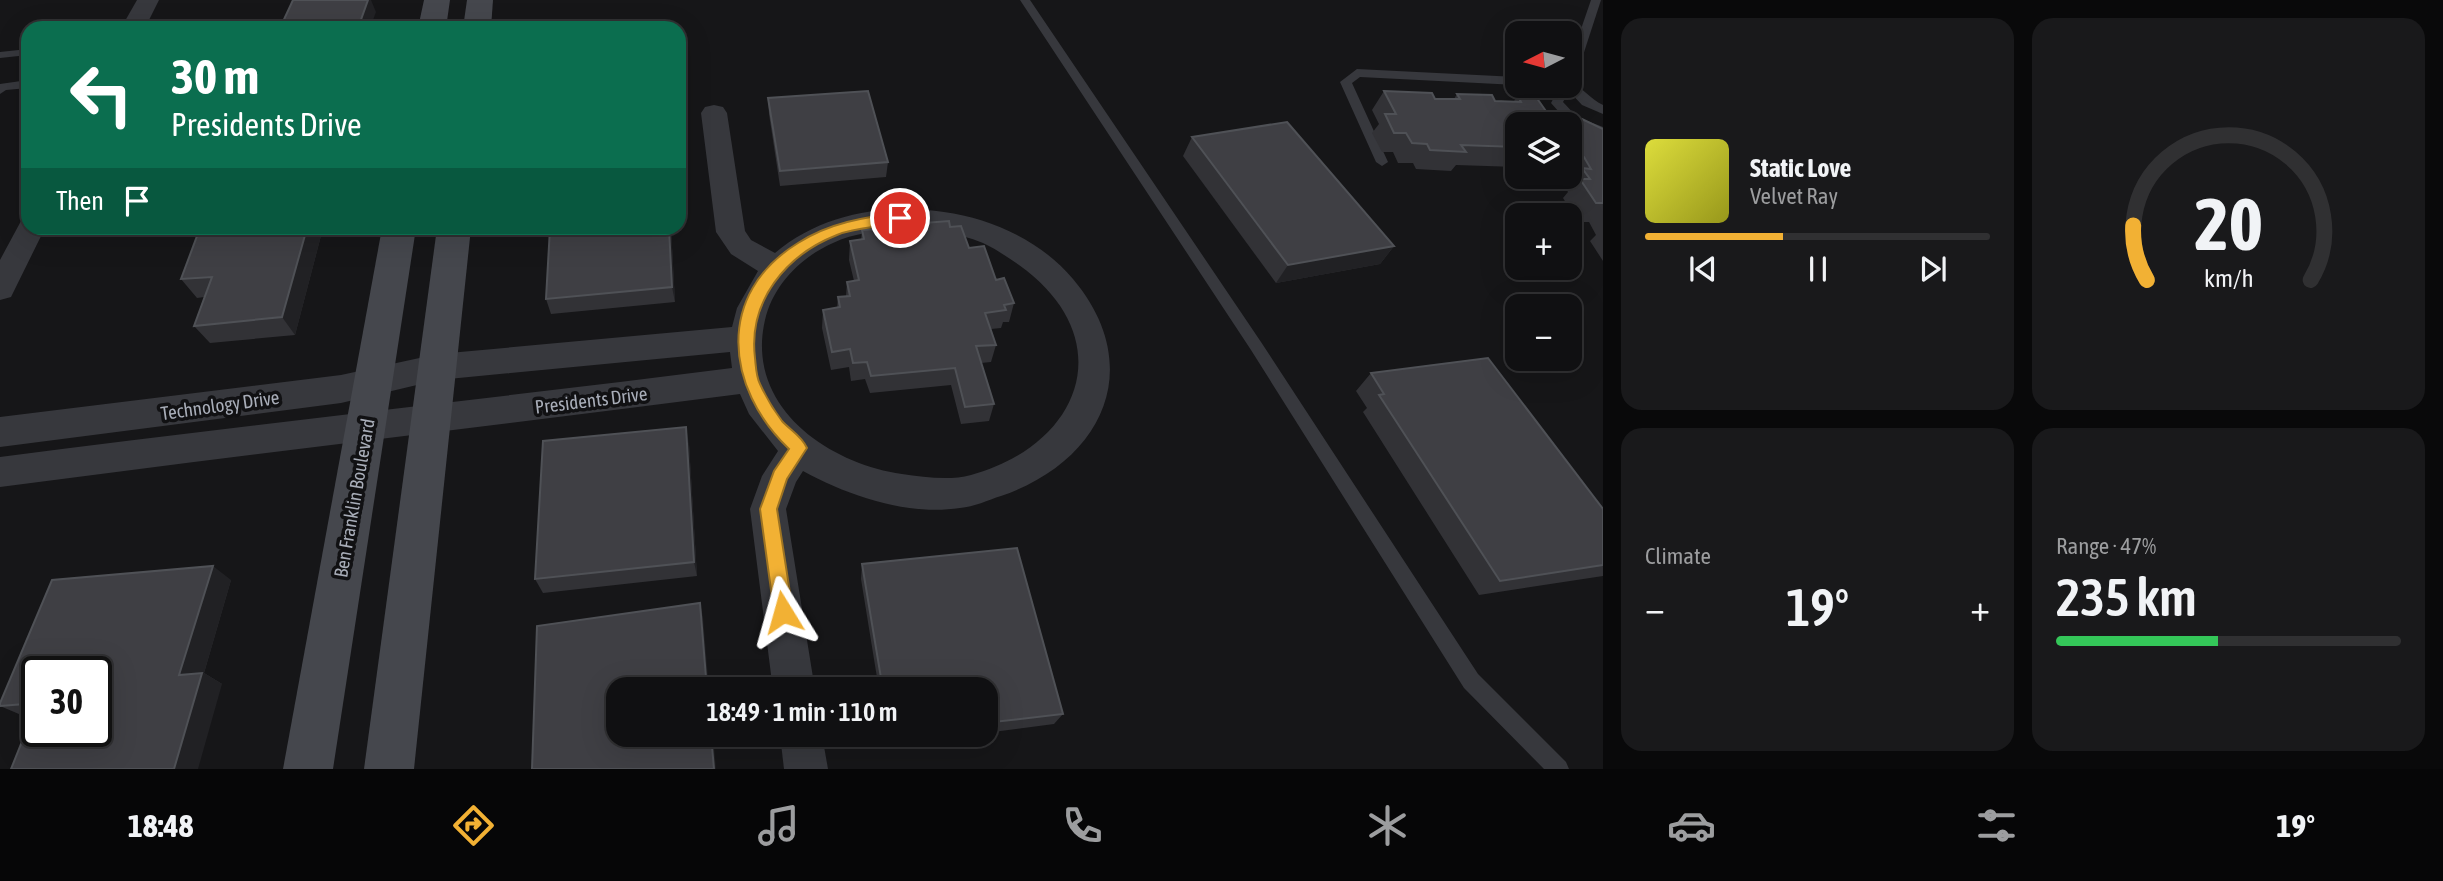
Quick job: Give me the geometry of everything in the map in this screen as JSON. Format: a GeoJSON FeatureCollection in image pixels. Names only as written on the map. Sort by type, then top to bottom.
{"type":"FeatureCollection","features":[{"type":"Feature","properties":{"kind":"street"},"geometry":{"type":"LineString","coordinates":[[137,21],[148,0]]}},
{"type":"Feature","properties":{"kind":"street"},"geometry":{"type":"LineString","coordinates":[[433,21],[437,0]]}},
{"type":"Feature","properties":{"kind":"street"},"geometry":{"type":"LineString","coordinates":[[478,21],[480,0]]}},
{"type":"Feature","properties":{"kind":"street"},"geometry":{"type":"LineString","coordinates":[[714,113],[731,232],[741,247],[777,268]]}},
{"type":"Feature","properties":{"kind":"street"},"geometry":{"type":"LineString","coordinates":[[900,218],[936,220],[972,228],[1006,241],[1036,260],[1062,283],[1082,311],[1093,341],[1096,373],[1089,405],[1072,435],[1045,461],[1009,480],[967,492],[922,494],[877,486],[835,471],[799,448],[777,427],[761,404],[750,379],[745,338],[755,300],[777,268],[802,247],[831,232],[864,222],[900,218]]}},
{"type":"Feature","properties":{"kind":"street"},"geometry":{"type":"LineString","coordinates":[[4,275],[27,235]]}},
{"type":"Feature","properties":{"kind":"street","name":"Ben Franklin Boulevard"},"geometry":{"type":"LineString","coordinates":[[308,769],[398,235]]}},
{"type":"Feature","properties":{"kind":"street"},"geometry":{"type":"LineString","coordinates":[[389,769],[453,235]]}},
{"type":"Feature","properties":{"kind":"street"},"geometry":{"type":"LineString","coordinates":[[438,367],[745,338]]}},
{"type":"Feature","properties":{"kind":"street","name":"Technology Drive"},"geometry":{"type":"LineString","coordinates":[[0,432],[341,389],[438,367]]}},
{"type":"Feature","properties":{"kind":"street","name":"Presidents Drive"},"geometry":{"type":"LineString","coordinates":[[431,420],[750,379]]}},
{"type":"Feature","properties":{"kind":"street","name":"Technology Drive"},"geometry":{"type":"LineString","coordinates":[[0,472],[303,432],[431,420]]}},
{"type":"Feature","properties":{"kind":"street"},"geometry":{"type":"LineString","coordinates":[[792,677],[768,509],[780,476],[799,448]]}},
{"type":"Feature","properties":{"kind":"street"},"geometry":{"type":"LineString","coordinates":[[803,747],[806,769]]}},
{"type":"Feature","properties":{"kind":"lane"},"geometry":{"type":"LineString","coordinates":[[1025,0],[1256,346],[1471,681],[1559,769]]}},
{"type":"Feature","properties":{"kind":"lane"},"geometry":{"type":"LineString","coordinates":[[1582,43],[1597,0]]}},
{"type":"Feature","properties":{"kind":"lane"},"geometry":{"type":"LineString","coordinates":[[0,55],[21,53]]}},
{"type":"Feature","properties":{"kind":"lane"},"geometry":{"type":"LineString","coordinates":[[1382,162],[1346,82],[1357,74],[1505,80]]}},
{"type":"Feature","properties":{"kind":"lane"},"geometry":{"type":"LineString","coordinates":[[0,90],[2,87],[21,85]]}},
{"type":"Feature","properties":{"kind":"lane"},"geometry":{"type":"LineString","coordinates":[[1560,98],[1557,103],[1573,120],[1603,132]]}},
{"type":"Feature","properties":{"kind":"lane"},"geometry":{"type":"LineString","coordinates":[[1582,98],[1603,110]]}},
{"type":"Feature","properties":{"kind":"building"},"geometry":{"type":"Polygon","coordinates":[[[293,0],[368,0],[360,21],[283,21],[293,0]]]}},
{"type":"Feature","properties":{"kind":"building"},"geometry":{"type":"Polygon","coordinates":[[[868,91],[888,162],[780,171],[768,98],[868,91]]]}},
{"type":"Feature","properties":{"kind":"building"},"geometry":{"type":"Polygon","coordinates":[[[1384,91],[1432,93],[1435,99],[1460,99],[1457,94],[1492,95],[1495,101],[1521,102],[1519,98],[1537,98],[1547,112],[1505,112],[1505,147],[1461,145],[1466,152],[1430,150],[1427,144],[1412,143],[1406,133],[1394,133],[1385,114],[1396,114],[1384,91]]]}},
{"type":"Feature","properties":{"kind":"building"},"geometry":{"type":"Polygon","coordinates":[[[1582,119],[1603,129],[1603,203],[1596,203],[1582,182],[1582,179],[1590,179],[1582,168],[1591,169],[1584,157],[1582,119]]]}},
{"type":"Feature","properties":{"kind":"building"},"geometry":{"type":"Polygon","coordinates":[[[1287,122],[1394,246],[1288,265],[1192,137],[1287,122]]]}},
{"type":"Feature","properties":{"kind":"building"},"geometry":{"type":"Polygon","coordinates":[[[922,217],[924,223],[949,221],[950,227],[961,226],[969,248],[984,246],[996,280],[1004,278],[1014,303],[1004,305],[1006,310],[985,313],[996,345],[976,346],[994,404],[965,407],[955,368],[871,376],[867,362],[853,363],[850,349],[832,352],[823,310],[840,307],[838,297],[850,296],[847,282],[859,280],[850,241],[864,239],[862,230],[888,228],[885,221],[922,217]]]}},
{"type":"Feature","properties":{"kind":"building"},"geometry":{"type":"Polygon","coordinates":[[[197,235],[305,235],[282,317],[194,326],[212,277],[181,279],[197,235]]]}},
{"type":"Feature","properties":{"kind":"building"},"geometry":{"type":"Polygon","coordinates":[[[550,235],[669,235],[672,287],[546,299],[550,235]]]}},
{"type":"Feature","properties":{"kind":"building"},"geometry":{"type":"Polygon","coordinates":[[[1488,358],[1603,509],[1603,565],[1500,581],[1379,395],[1384,394],[1371,373],[1488,358]]]}},
{"type":"Feature","properties":{"kind":"building"},"geometry":{"type":"Polygon","coordinates":[[[686,427],[694,562],[535,579],[543,441],[686,427]]]}},
{"type":"Feature","properties":{"kind":"building"},"geometry":{"type":"Polygon","coordinates":[[[1017,548],[1063,714],[998,722],[998,677],[881,677],[862,564],[1017,548]]]}},
{"type":"Feature","properties":{"kind":"building"},"geometry":{"type":"Polygon","coordinates":[[[213,566],[179,675],[202,673],[174,769],[11,769],[21,744],[21,747],[112,747],[112,656],[21,656],[21,704],[0,706],[52,580],[213,566]]]}},
{"type":"Feature","properties":{"kind":"building"},"geometry":{"type":"Polygon","coordinates":[[[700,603],[706,677],[606,677],[606,747],[712,747],[714,769],[532,769],[537,626],[700,603]]]}},
{"type":"Feature","properties":{"kind":"route"},"geometry":{"type":"LineString","coordinates":[[783,612],[768,509],[780,476],[799,448],[777,427],[761,404],[750,379],[745,338],[750,313],[761,289],[777,268],[802,247],[831,232],[864,222],[900,218]]}}]}
